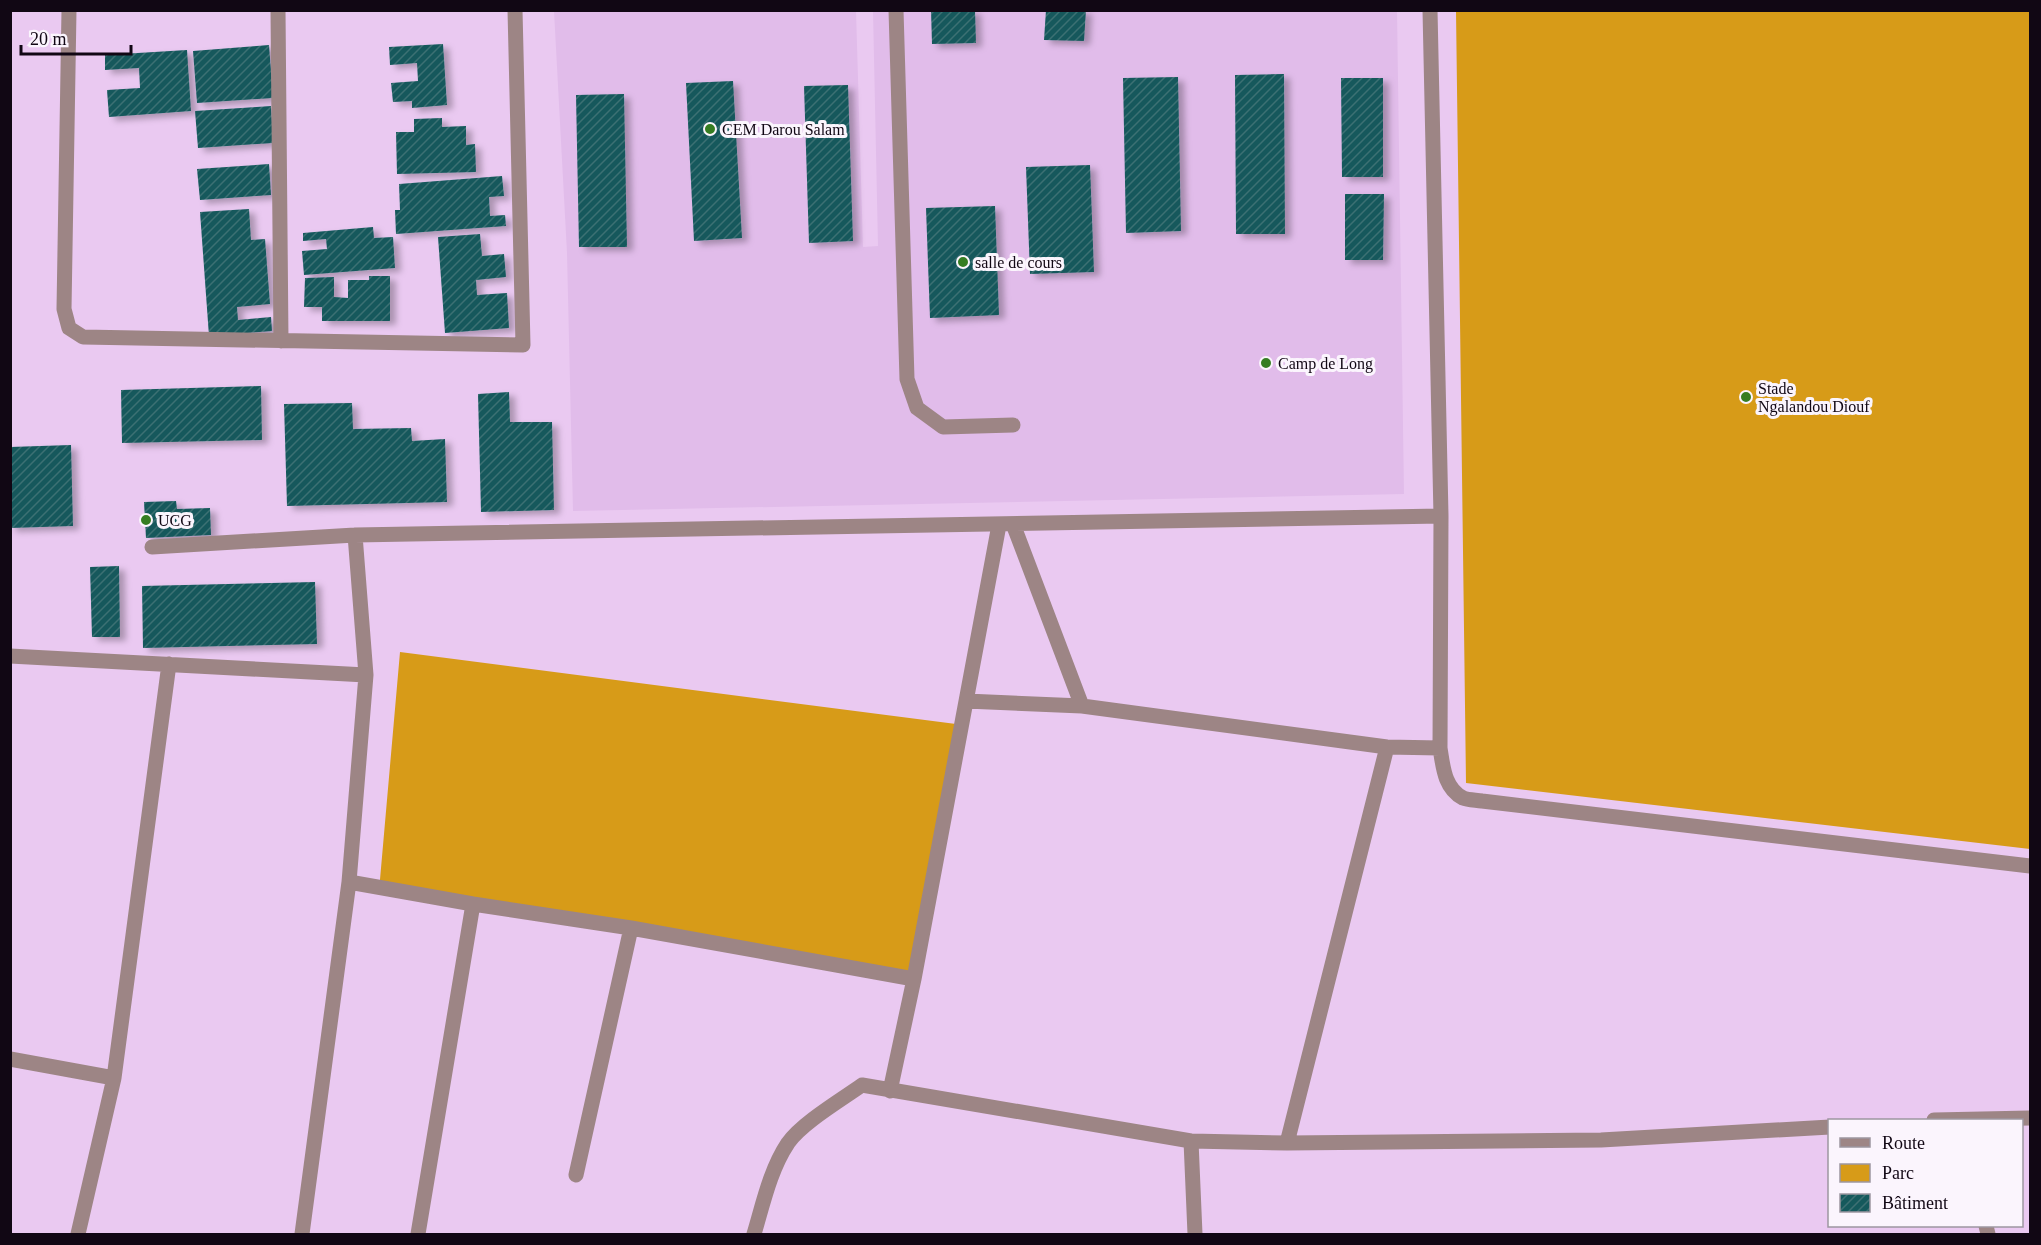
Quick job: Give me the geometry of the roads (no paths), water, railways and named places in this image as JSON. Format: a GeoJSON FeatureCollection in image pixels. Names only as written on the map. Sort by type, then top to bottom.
{"type":"FeatureCollection","features":[{"type":"Feature","properties":{"kind":"street"},"geometry":{"type":"LineString","coordinates":[[69,10],[64,309],[69,328],[83,337],[523,345],[515,10]]}},
{"type":"Feature","properties":{"kind":"street"},"geometry":{"type":"LineString","coordinates":[[278,10],[281,341]]}},
{"type":"Feature","properties":{"kind":"street"},"geometry":{"type":"LineString","coordinates":[[896,10],[907,379],[916,408],[943,427],[1013,426]]}},
{"type":"Feature","properties":{"kind":"street"},"geometry":{"type":"LineString","coordinates":[[1430,10],[1441,516],[1440,748],[1448,784],[1463,798],[2031,866]]}},
{"type":"Feature","properties":{"kind":"street"},"geometry":{"type":"LineString","coordinates":[[152,547],[355,535],[1441,516]]}},
{"type":"Feature","properties":{"kind":"street"},"geometry":{"type":"LineString","coordinates":[[890,1092],[914,980],[966,701],[1006,525]]}},
{"type":"Feature","properties":{"kind":"street"},"geometry":{"type":"LineString","coordinates":[[1006,525],[1082,706]]}},
{"type":"Feature","properties":{"kind":"street"},"geometry":{"type":"LineString","coordinates":[[302,1234],[349,882],[366,675],[355,535]]}},
{"type":"Feature","properties":{"kind":"street"},"geometry":{"type":"LineString","coordinates":[[10,656],[366,675]]}},
{"type":"Feature","properties":{"kind":"street"},"geometry":{"type":"LineString","coordinates":[[78,1234],[114,1078],[169,664]]}},
{"type":"Feature","properties":{"kind":"street"},"geometry":{"type":"LineString","coordinates":[[966,701],[1082,706],[1387,747],[1440,748]]}},
{"type":"Feature","properties":{"kind":"street"},"geometry":{"type":"LineString","coordinates":[[1287,1143],[1387,747]]}},
{"type":"Feature","properties":{"kind":"street"},"geometry":{"type":"LineString","coordinates":[[349,882],[631,928],[914,980]]}},
{"type":"Feature","properties":{"kind":"street"},"geometry":{"type":"LineString","coordinates":[[418,1234],[473,904]]}},
{"type":"Feature","properties":{"kind":"street"},"geometry":{"type":"LineString","coordinates":[[576,1175],[631,928]]}},
{"type":"Feature","properties":{"kind":"street"},"geometry":{"type":"LineString","coordinates":[[10,1059],[114,1078]]}},
{"type":"Feature","properties":{"kind":"street"},"geometry":{"type":"LineString","coordinates":[[754,1234],[774,1168],[789,1142],[862,1085],[890,1092],[1191,1141],[1287,1143],[1601,1140],[1828,1126]]}},
{"type":"Feature","properties":{"kind":"street"},"geometry":{"type":"LineString","coordinates":[[2000,1119],[2031,1118]]}},
{"type":"Feature","properties":{"kind":"street"},"geometry":{"type":"LineString","coordinates":[[1191,1141],[1195,1234]]}},
{"type":"Feature","properties":{"kind":"place","name":"CEM Darou Salam"},"geometry":{"type":"Point","coordinates":[710,129]}},
{"type":"Feature","properties":{"kind":"place","name":"salle de cours"},"geometry":{"type":"Point","coordinates":[963,262]}},
{"type":"Feature","properties":{"kind":"place","name":"Camp de Long"},"geometry":{"type":"Point","coordinates":[1266,363]}},
{"type":"Feature","properties":{"kind":"place","name":"Stade Ngalandou Diouf"},"geometry":{"type":"Point","coordinates":[1746,397]}},
{"type":"Feature","properties":{"kind":"place","name":"UCG"},"geometry":{"type":"Point","coordinates":[146,520]}}]}
